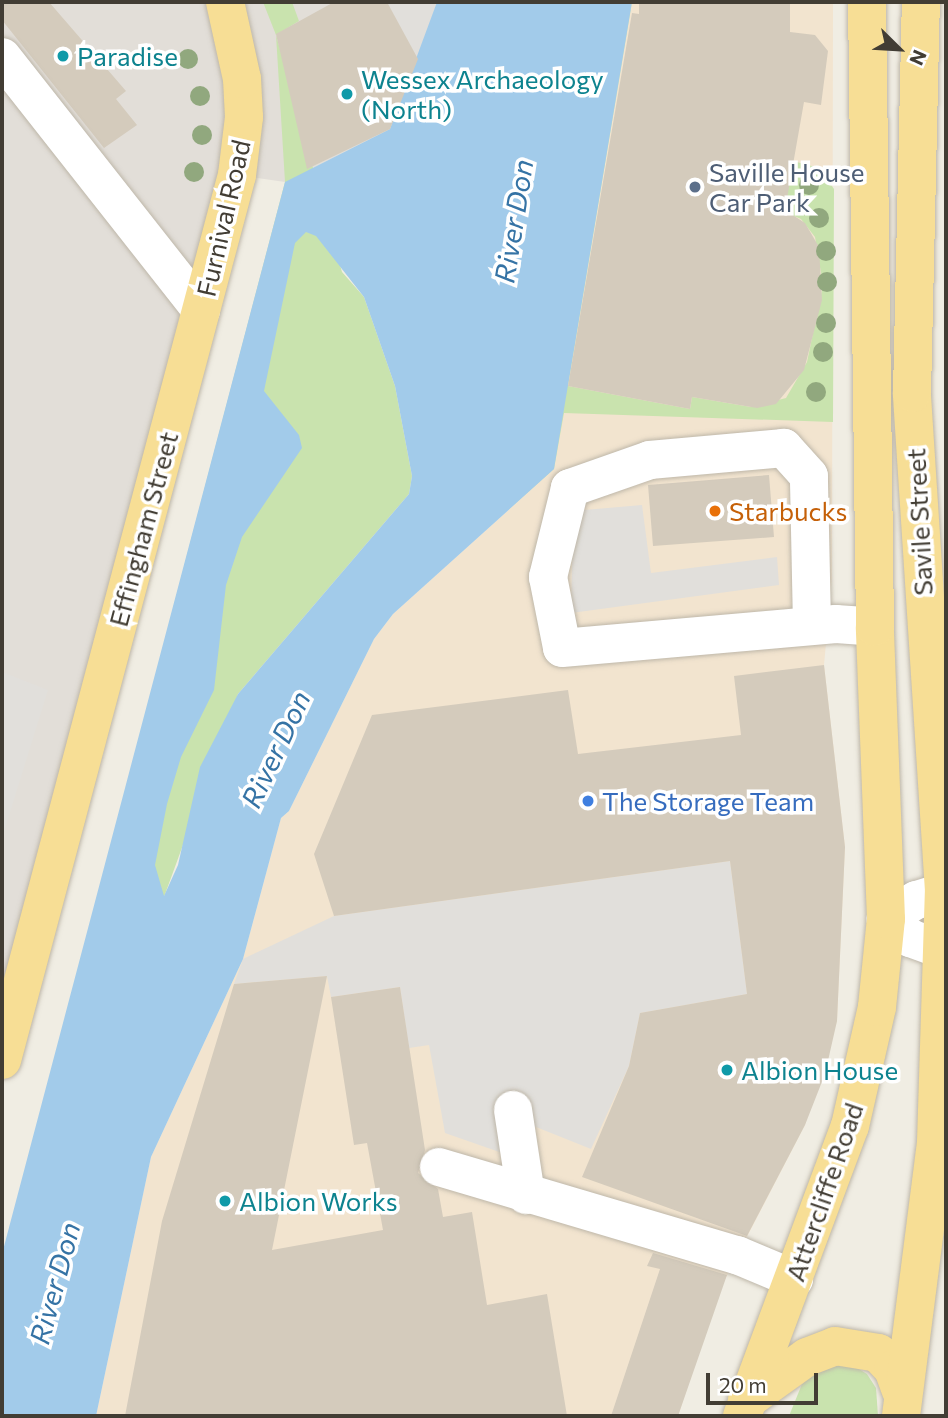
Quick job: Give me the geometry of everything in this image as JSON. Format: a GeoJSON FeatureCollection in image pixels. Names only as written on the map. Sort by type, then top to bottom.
{"type":"FeatureCollection","features":[{"type":"Feature","properties":{"kind":"main road","name":"Furnival Road"},"geometry":{"type":"LineString","coordinates":[[201,310],[243,142],[242,79],[225,2]]}},
{"type":"Feature","properties":{"kind":"main road","name":"Savile Street"},"geometry":{"type":"LineString","coordinates":[[867,2],[875,627],[886,919]]}},
{"type":"Feature","properties":{"kind":"main road","name":"Savile Street"},"geometry":{"type":"LineString","coordinates":[[901,1404],[936,1142],[945,891],[912,394],[921,2]]}},
{"type":"Feature","properties":{"kind":"main road","name":"Effingham Street"},"geometry":{"type":"LineString","coordinates":[[2,1060],[201,310]]}},
{"type":"Feature","properties":{"kind":"main road","name":"Attercliffe Road"},"geometry":{"type":"LineString","coordinates":[[745,1408],[842,1153],[868,1058],[886,919]]}},
{"type":"Feature","properties":{"kind":"main road"},"geometry":{"type":"LineString","coordinates":[[745,1408],[807,1357],[835,1346],[878,1353],[893,1369],[901,1404]]}},
{"type":"Feature","properties":{"kind":"street"},"geometry":{"type":"LineString","coordinates":[[2,57],[201,310]]}},
{"type":"Feature","properties":{"kind":"street"},"geometry":{"type":"LineString","coordinates":[[812,625],[809,476],[784,448],[650,460],[570,488],[548,577],[562,648],[812,625],[875,627]]}},
{"type":"Feature","properties":{"kind":"street"},"geometry":{"type":"LineString","coordinates":[[944,951],[910,938],[886,919],[945,891]]}},
{"type":"Feature","properties":{"kind":"street"},"geometry":{"type":"LineString","coordinates":[[513,1110],[526,1195]]}},
{"type":"Feature","properties":{"kind":"street"},"geometry":{"type":"LineString","coordinates":[[439,1167],[526,1195],[737,1255],[794,1279]]}},
{"type":"Feature","properties":{"kind":"shaded area"},"geometry":{"type":"Polygon","coordinates":[[[2,2],[437,2],[391,129],[285,182],[237,175],[2,1060],[2,2]]]}},
{"type":"Feature","properties":{"kind":"shaded area"},"geometry":{"type":"Polygon","coordinates":[[[387,2],[437,2],[418,59],[387,2]]]}},
{"type":"Feature","properties":{"kind":"shaded area"},"geometry":{"type":"Polygon","coordinates":[[[632,2],[833,2],[832,578],[824,665],[845,847],[837,1021],[805,1125],[720,1289],[678,1416],[96,1416],[151,1157],[243,959],[281,818],[289,811],[374,639],[393,614],[554,469],[632,2]]]}},
{"type":"Feature","properties":{"kind":"shaded area"},"geometry":{"type":"Polygon","coordinates":[[[642,505],[651,573],[777,557],[779,585],[571,613],[573,511],[642,505]]]}},
{"type":"Feature","properties":{"kind":"shaded area"},"geometry":{"type":"Polygon","coordinates":[[[2,672],[48,690],[3,835],[2,835],[2,672]]]}},
{"type":"Feature","properties":{"kind":"shaded area"},"geometry":{"type":"Polygon","coordinates":[[[730,861],[747,994],[640,1013],[629,1066],[591,1149],[536,1127],[501,1121],[508,1155],[445,1133],[429,1045],[409,1048],[400,987],[331,997],[327,976],[234,984],[243,959],[334,916],[730,861]]]}},
{"type":"Feature","properties":{"kind":"green space"},"geometry":{"type":"Polygon","coordinates":[[[263,2],[292,2],[299,21],[276,35],[263,2]]]}},
{"type":"Feature","properties":{"kind":"green space"},"geometry":{"type":"Polygon","coordinates":[[[632,2],[568,386],[690,409],[692,397],[751,407],[786,398],[807,362],[823,285],[815,237],[801,219],[784,212],[793,161],[819,168],[834,189],[833,422],[564,413],[554,469],[508,510],[632,2]]]}},
{"type":"Feature","properties":{"kind":"green space"},"geometry":{"type":"Polygon","coordinates":[[[276,35],[342,272],[364,297],[395,386],[412,476],[409,494],[238,694],[164,897],[69,1005],[285,182],[276,35]]]}},
{"type":"Feature","properties":{"kind":"green space"},"geometry":{"type":"Polygon","coordinates":[[[826,1365],[854,1366],[867,1374],[876,1388],[878,1416],[789,1416],[802,1384],[826,1365]]]}},
{"type":"Feature","properties":{"kind":"water","name":"River Don"},"geometry":{"type":"Polygon","coordinates":[[[437,2],[632,2],[554,469],[393,614],[374,639],[289,811],[281,818],[243,959],[151,1157],[96,1416],[2,1416],[2,1254],[285,182],[390,129],[437,2]],[[306,232],[295,243],[264,391],[299,435],[302,448],[242,537],[226,585],[214,690],[181,757],[167,804],[155,865],[164,896],[178,865],[200,767],[238,694],[409,494],[412,476],[395,386],[364,297],[316,236],[306,232]]]}},
{"type":"Feature","properties":{"kind":"building","name":"Paradise"},"geometry":{"type":"Polygon","coordinates":[[[2,2],[49,2],[126,91],[116,99],[137,125],[104,148],[2,20],[2,2]]]}},
{"type":"Feature","properties":{"kind":"building","name":"Wessex Archaeology (North)"},"geometry":{"type":"Polygon","coordinates":[[[334,2],[387,2],[418,59],[390,129],[307,169],[276,34],[334,2]]]}},
{"type":"Feature","properties":{"kind":"building","name":"Saville House Car Park"},"geometry":{"type":"Polygon","coordinates":[[[639,2],[790,2],[790,32],[815,35],[828,51],[821,105],[804,102],[785,210],[805,223],[819,247],[822,300],[804,370],[776,404],[757,408],[692,397],[690,409],[568,386],[632,13],[639,14],[639,2]]]}},
{"type":"Feature","properties":{"kind":"building"},"geometry":{"type":"Polygon","coordinates":[[[769,475],[774,537],[653,546],[648,485],[769,475]]]}},
{"type":"Feature","properties":{"kind":"building","name":"The Storage Team"},"geometry":{"type":"Polygon","coordinates":[[[824,665],[845,847],[837,1021],[825,1074],[805,1125],[747,1236],[582,1177],[629,1066],[640,1013],[747,994],[730,861],[334,916],[314,854],[372,715],[568,690],[578,754],[741,735],[734,676],[824,665]]]}},
{"type":"Feature","properties":{"kind":"building","name":"Albion Works"},"geometry":{"type":"Polygon","coordinates":[[[327,976],[272,1250],[383,1230],[367,1143],[354,1145],[331,997],[400,987],[425,1150],[418,1173],[438,1189],[443,1217],[472,1212],[487,1305],[547,1294],[567,1416],[125,1416],[162,1221],[234,984],[327,976]]]}},
{"type":"Feature","properties":{"kind":"building"},"geometry":{"type":"Polygon","coordinates":[[[653,1253],[727,1275],[678,1416],[611,1416],[660,1269],[647,1266],[653,1253]]]}},
{"type":"Feature","properties":{"kind":"place","name":"Paradise"},"geometry":{"type":"Point","coordinates":[63,56]}},
{"type":"Feature","properties":{"kind":"place","name":"Wessex Archaeology (North)"},"geometry":{"type":"Point","coordinates":[347,94]}},
{"type":"Feature","properties":{"kind":"place","name":"Saville House Car Park"},"geometry":{"type":"Point","coordinates":[695,187]}},
{"type":"Feature","properties":{"kind":"place","name":"Starbucks"},"geometry":{"type":"Point","coordinates":[715,511]}},
{"type":"Feature","properties":{"kind":"place","name":"The Storage Team"},"geometry":{"type":"Point","coordinates":[588,801]}},
{"type":"Feature","properties":{"kind":"place","name":"Albion House"},"geometry":{"type":"Point","coordinates":[727,1070]}},
{"type":"Feature","properties":{"kind":"place","name":"Albion Works"},"geometry":{"type":"Point","coordinates":[225,1201]}}]}
